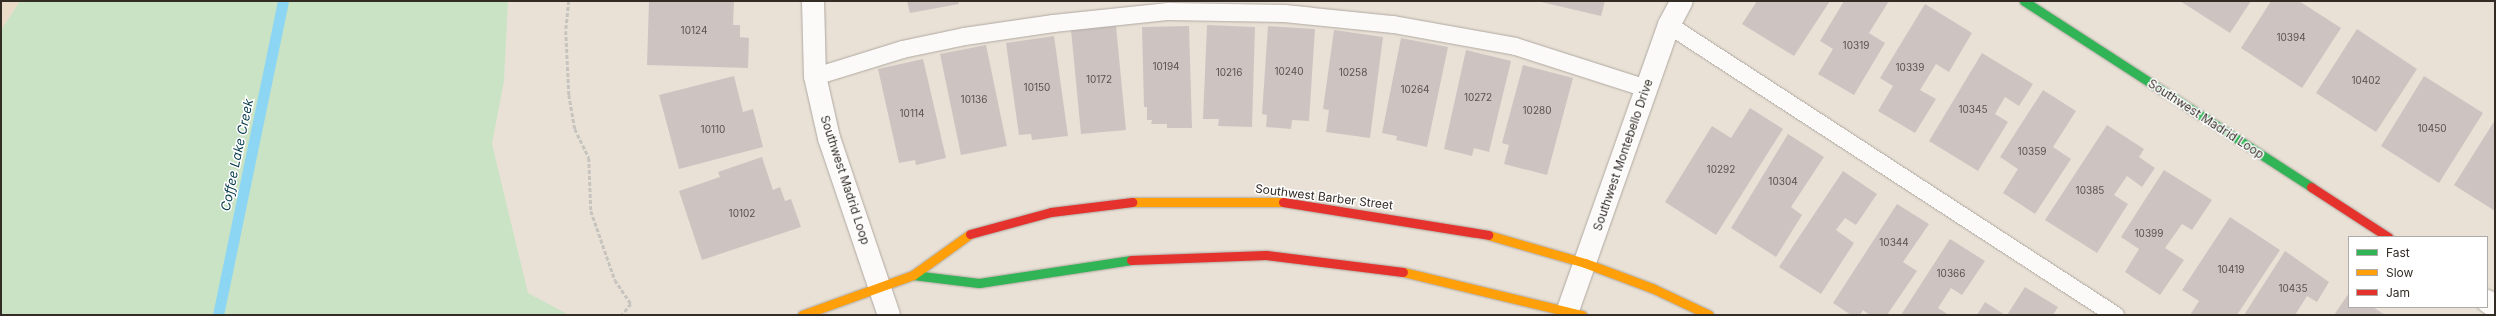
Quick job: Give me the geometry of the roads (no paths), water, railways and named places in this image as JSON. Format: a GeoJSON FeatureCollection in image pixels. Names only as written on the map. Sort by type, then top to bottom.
{"type":"FeatureCollection","features":[{"type":"Feature","properties":{"kind":"street","name":"Southwest Madrid Loop"},"geometry":{"type":"LineString","coordinates":[[813,1],[815,76],[829,138],[889,315]]}},
{"type":"Feature","properties":{"kind":"street","name":"Southwest Montebello Drive"},"geometry":{"type":"LineString","coordinates":[[1575,313],[1585,263],[1669,25],[1682,1]]}},
{"type":"Feature","properties":{"kind":"street","name":"Southwest Madrid Loop"},"geometry":{"type":"LineString","coordinates":[[2024,1],[2386,236]]}},
{"type":"Feature","properties":{"kind":"street","name":"Southwest Barber Street"},"geometry":{"type":"LineString","coordinates":[[802,315],[913,275],[965,235],[1051,212],[1151,200],[1269,200],[1339,208],[1470,230],[1585,263],[1652,288],[1708,315]]}},
{"type":"Feature","properties":{"kind":"street","name":"Southwest Barber Street"},"geometry":{"type":"LineString","coordinates":[[913,275],[979,283],[1110,261],[1266,255],[1423,275],[1575,313]]}},
{"type":"Feature","properties":{"kind":"lane"},"geometry":{"type":"LineString","coordinates":[[815,76],[902,49],[964,36],[1168,11],[1238,12],[1284,13],[1393,24],[1507,45],[1646,88]]}},
{"type":"Feature","properties":{"kind":"lane"},"geometry":{"type":"LineString","coordinates":[[1669,25],[2115,315]]}},
{"type":"Feature","properties":{"kind":"waterway","name":"Coffee Lake Creek"},"geometry":{"type":"LineString","coordinates":[[218,315],[283,1]]}}]}
